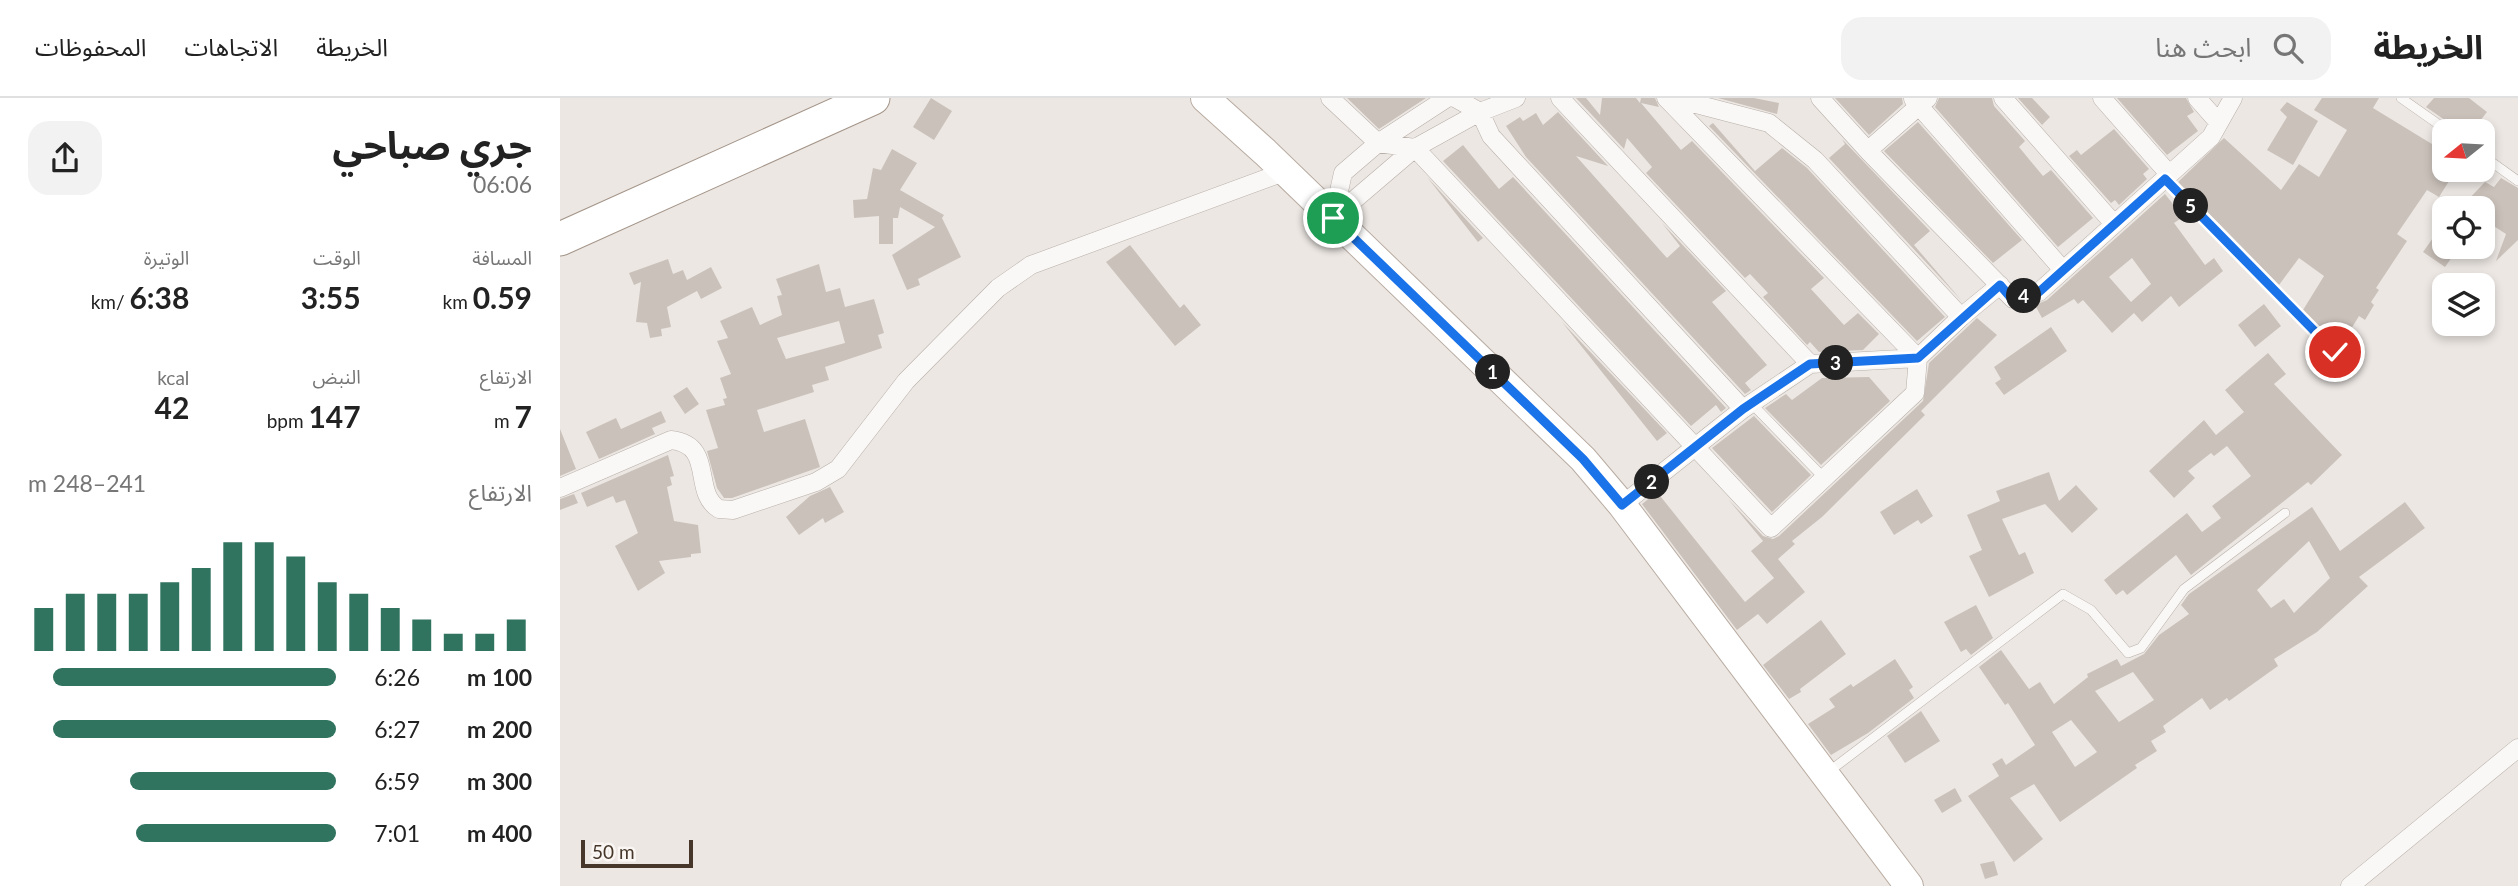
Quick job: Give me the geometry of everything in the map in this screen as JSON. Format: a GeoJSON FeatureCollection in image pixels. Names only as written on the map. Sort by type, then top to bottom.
{"type":"FeatureCollection","features":[{"type":"Feature","properties":{"kind":"highway"},"geometry":{"type":"LineString","coordinates":[[560,215],[822,98]]}},
{"type":"Feature","properties":{"kind":"highway"},"geometry":{"type":"LineString","coordinates":[[560,239],[873,98]]}},
{"type":"Feature","properties":{"kind":"main road"},"geometry":{"type":"LineString","coordinates":[[1205,98],[1583,459],[1622,505],[1909,886]]}},
{"type":"Feature","properties":{"kind":"street"},"geometry":{"type":"LineString","coordinates":[[1330,98],[1378,143],[1415,148],[1771,528],[1915,393],[1918,358],[1667,98]]}},
{"type":"Feature","properties":{"kind":"street"},"geometry":{"type":"LineString","coordinates":[[1333,218],[1343,173],[1378,143],[1447,98]]}},
{"type":"Feature","properties":{"kind":"street"},"geometry":{"type":"LineString","coordinates":[[1455,98],[1480,112],[1491,136],[1747,406]]}},
{"type":"Feature","properties":{"kind":"street"},"geometry":{"type":"LineString","coordinates":[[1333,218],[1415,148],[1480,112],[1516,98]]}},
{"type":"Feature","properties":{"kind":"street"},"geometry":{"type":"LineString","coordinates":[[1560,98],[1810,364]]}},
{"type":"Feature","properties":{"kind":"street"},"geometry":{"type":"LineString","coordinates":[[1673,98],[1769,122],[1815,160],[1961,317]]}},
{"type":"Feature","properties":{"kind":"street"},"geometry":{"type":"LineString","coordinates":[[1820,98],[2012,299],[2039,292],[2211,137],[2233,98]]}},
{"type":"Feature","properties":{"kind":"street"},"geometry":{"type":"LineString","coordinates":[[2003,98],[2114,224]]}},
{"type":"Feature","properties":{"kind":"street"},"geometry":{"type":"LineString","coordinates":[[2102,98],[2167,177]]}},
{"type":"Feature","properties":{"kind":"street"},"geometry":{"type":"LineString","coordinates":[[2197,98],[2219,122]]}},
{"type":"Feature","properties":{"kind":"street"},"geometry":{"type":"LineString","coordinates":[[1870,153],[1873,146],[1920,101],[2063,270]]}},
{"type":"Feature","properties":{"kind":"street"},"geometry":{"type":"LineString","coordinates":[[560,488],[671,440],[681,442],[697,455],[709,500],[719,509],[733,510],[816,482],[846,460],[898,390],[998,288],[1031,265],[1284,172]]}},
{"type":"Feature","properties":{"kind":"street"},"geometry":{"type":"LineString","coordinates":[[1622,505],[1747,406],[1810,364],[1918,358],[2000,285]]}},
{"type":"Feature","properties":{"kind":"street"},"geometry":{"type":"LineString","coordinates":[[2350,886],[2518,748]]}},
{"type":"Feature","properties":{"kind":"lane"},"geometry":{"type":"LineString","coordinates":[[2401,98],[2432,120]]}},
{"type":"Feature","properties":{"kind":"lane"},"geometry":{"type":"LineString","coordinates":[[2496,165],[2518,181]]}},
{"type":"Feature","properties":{"kind":"lane"},"geometry":{"type":"LineString","coordinates":[[2167,177],[2335,352]]}},
{"type":"Feature","properties":{"kind":"lane"},"geometry":{"type":"LineString","coordinates":[[1747,406],[1824,478]]}},
{"type":"Feature","properties":{"kind":"lane"},"geometry":{"type":"LineString","coordinates":[[1826,774],[2063,594],[2091,610],[2127,653],[2141,649],[2184,589],[2285,513]]}},
{"type":"Feature","properties":{"kind":"building"},"geometry":{"type":"Polygon","coordinates":[[[931,98],[952,111],[934,140],[913,127],[931,98]]]}},
{"type":"Feature","properties":{"kind":"building"},"geometry":{"type":"Polygon","coordinates":[[[1347,98],[1426,98],[1379,129],[1347,98]]]}},
{"type":"Feature","properties":{"kind":"building"},"geometry":{"type":"Polygon","coordinates":[[[1576,98],[1586,98],[1600,115],[1602,98],[1636,98],[1640,103],[1641,98],[1655,98],[1659,107],[1641,103],[1681,150],[1692,141],[1824,278],[1811,289],[1844,325],[1858,313],[1879,334],[1863,350],[1819,352],[1810,342],[1807,345],[1763,297],[1768,293],[1750,274],[1745,278],[1646,173],[1652,167],[1627,138],[1624,149],[1576,98]]]}},
{"type":"Feature","properties":{"kind":"building"},"geometry":{"type":"Polygon","coordinates":[[[1718,98],[1754,98],[1779,103],[1777,114],[1718,98]]]}},
{"type":"Feature","properties":{"kind":"building"},"geometry":{"type":"Polygon","coordinates":[[[1835,98],[1902,98],[1903,104],[1869,135],[1835,98]]]}},
{"type":"Feature","properties":{"kind":"building"},"geometry":{"type":"Polygon","coordinates":[[[1939,98],[1992,98],[1994,106],[2025,141],[2019,147],[2043,176],[2051,170],[2093,218],[2058,247],[1935,107],[1939,98]]]}},
{"type":"Feature","properties":{"kind":"building"},"geometry":{"type":"Polygon","coordinates":[[[2018,98],[2032,98],[2050,117],[2042,125],[2018,98]]]}},
{"type":"Feature","properties":{"kind":"building"},"geometry":{"type":"Polygon","coordinates":[[[2117,98],[2186,98],[2194,112],[2187,116],[2198,131],[2167,155],[2117,98]]]}},
{"type":"Feature","properties":{"kind":"building"},"geometry":{"type":"Polygon","coordinates":[[[2322,98],[2379,98],[2373,108],[2432,144],[2432,182],[2448,182],[2440,196],[2427,190],[2397,234],[2407,241],[2376,288],[2379,290],[2371,302],[2374,305],[2365,320],[2359,316],[2340,347],[2303,310],[2324,276],[2299,258],[2279,285],[2178,182],[2224,138],[2281,190],[2299,164],[2319,177],[2347,130],[2314,110],[2322,98]]]}},
{"type":"Feature","properties":{"kind":"building"},"geometry":{"type":"Polygon","coordinates":[[[2434,98],[2469,98],[2487,112],[2481,119],[2443,119],[2426,107],[2434,98]]]}},
{"type":"Feature","properties":{"kind":"building"},"geometry":{"type":"Polygon","coordinates":[[[2287,102],[2318,121],[2293,165],[2267,150],[2287,117],[2280,110],[2287,102]]]}},
{"type":"Feature","properties":{"kind":"building"},"geometry":{"type":"Polygon","coordinates":[[[1558,112],[1608,166],[1576,156],[1667,258],[1680,246],[1662,223],[1726,291],[1712,302],[1767,365],[1745,383],[1751,390],[1745,394],[1526,157],[1506,126],[1520,117],[1523,121],[1536,113],[1543,125],[1558,112]]]}},
{"type":"Feature","properties":{"kind":"building"},"geometry":{"type":"Polygon","coordinates":[[[1918,122],[2022,240],[1993,263],[1884,151],[1918,122]]]}},
{"type":"Feature","properties":{"kind":"building"},"geometry":{"type":"Polygon","coordinates":[[[1713,123],[1755,171],[1782,148],[1807,168],[1945,317],[1917,341],[1709,126],[1713,123]]]}},
{"type":"Feature","properties":{"kind":"building"},"geometry":{"type":"Polygon","coordinates":[[[2114,129],[2149,169],[2143,174],[2147,179],[2119,205],[2115,200],[2111,203],[2069,156],[2077,150],[2081,155],[2114,129]]]}},
{"type":"Feature","properties":{"kind":"building"},"geometry":{"type":"Polygon","coordinates":[[[1842,139],[1930,231],[1914,245],[1962,301],[1829,158],[1845,144],[1842,139]]]}},
{"type":"Feature","properties":{"kind":"building"},"geometry":{"type":"Polygon","coordinates":[[[1463,145],[1499,189],[1513,177],[1726,408],[1721,412],[1716,405],[1691,426],[1443,161],[1463,145]]]}},
{"type":"Feature","properties":{"kind":"building"},"geometry":{"type":"Polygon","coordinates":[[[892,149],[917,163],[900,190],[944,215],[942,218],[961,257],[918,279],[920,285],[907,290],[892,255],[935,227],[900,207],[898,218],[893,218],[893,244],[879,244],[879,216],[854,218],[853,200],[867,199],[873,168],[881,170],[892,149]]]}},
{"type":"Feature","properties":{"kind":"building"},"geometry":{"type":"Polygon","coordinates":[[[1427,177],[1483,238],[1478,242],[1427,177]]]}},
{"type":"Feature","properties":{"kind":"building"},"geometry":{"type":"Polygon","coordinates":[[[2501,178],[2518,188],[2518,240],[2496,261],[2506,234],[2495,227],[2495,196],[2472,196],[2485,182],[2494,187],[2501,178]]]}},
{"type":"Feature","properties":{"kind":"building"},"geometry":{"type":"Polygon","coordinates":[[[2165,194],[2183,217],[2174,223],[2205,265],[2214,258],[2223,271],[2179,307],[2171,296],[2142,322],[2134,313],[2112,333],[2083,300],[2078,304],[2074,299],[2042,318],[2035,305],[2047,300],[2165,194]],[[2132,258],[2109,277],[2131,302],[2151,284],[2132,258]]]}},
{"type":"Feature","properties":{"kind":"building"},"geometry":{"type":"Polygon","coordinates":[[[2432,239],[2432,258],[2423,252],[2432,239]]]}},
{"type":"Feature","properties":{"kind":"building"},"geometry":{"type":"Polygon","coordinates":[[[1130,245],[1180,308],[1184,304],[1201,325],[1175,346],[1106,262],[1130,245]]]}},
{"type":"Feature","properties":{"kind":"building"},"geometry":{"type":"Polygon","coordinates":[[[668,259],[673,274],[683,270],[687,280],[711,267],[722,288],[701,299],[697,291],[667,307],[671,327],[661,329],[662,336],[650,338],[647,323],[636,322],[641,282],[634,285],[629,273],[668,259]]]}},
{"type":"Feature","properties":{"kind":"building"},"geometry":{"type":"Polygon","coordinates":[[[2433,259],[2451,259],[2445,267],[2433,259]]]}},
{"type":"Feature","properties":{"kind":"building"},"geometry":{"type":"Polygon","coordinates":[[[819,264],[826,292],[840,288],[845,307],[874,299],[884,333],[878,335],[882,348],[825,367],[829,380],[812,385],[814,392],[757,410],[764,432],[805,419],[820,467],[732,498],[724,498],[717,488],[707,451],[718,448],[706,410],[725,405],[723,399],[727,398],[720,378],[731,374],[717,341],[728,338],[720,321],[752,307],[760,325],[782,315],[777,296],[782,295],[776,279],[819,264]],[[839,321],[777,338],[786,359],[845,343],[839,321]]]}},
{"type":"Feature","properties":{"kind":"building"},"geometry":{"type":"Polygon","coordinates":[[[2264,304],[2281,326],[2255,347],[2238,325],[2264,304]]]}},
{"type":"Feature","properties":{"kind":"building"},"geometry":{"type":"Polygon","coordinates":[[[1977,318],[1997,335],[1921,411],[1925,415],[1822,517],[1792,541],[1795,544],[1778,559],[1805,592],[1767,624],[1758,614],[1737,630],[1642,504],[1657,492],[1745,602],[1774,578],[1751,551],[1763,541],[1728,499],[1763,536],[1773,539],[1779,536],[1923,401],[1929,363],[1977,318]]]}},
{"type":"Feature","properties":{"kind":"building"},"geometry":{"type":"Polygon","coordinates":[[[1562,322],[1667,433],[1657,441],[1562,322]]]}},
{"type":"Feature","properties":{"kind":"building"},"geometry":{"type":"Polygon","coordinates":[[[2051,327],[2067,351],[2004,395],[1995,383],[2001,379],[1994,367],[2051,327]]]}},
{"type":"Feature","properties":{"kind":"building"},"geometry":{"type":"Polygon","coordinates":[[[2268,353],[2286,374],[2274,384],[2342,455],[2311,485],[2308,482],[2191,575],[2176,555],[2127,595],[2123,590],[2116,595],[2104,580],[2187,513],[2202,532],[2221,518],[2212,506],[2251,476],[2227,446],[2214,456],[2211,453],[2188,471],[2195,478],[2174,498],[2149,471],[2204,420],[2216,435],[2244,412],[2225,390],[2268,353]]]}},
{"type":"Feature","properties":{"kind":"building"},"geometry":{"type":"Polygon","coordinates":[[[1869,377],[1890,401],[1821,465],[1765,408],[1786,394],[1792,400],[1822,378],[1869,377]]]}},
{"type":"Feature","properties":{"kind":"building"},"geometry":{"type":"Polygon","coordinates":[[[687,387],[699,404],[685,414],[673,396],[687,387]]]}},
{"type":"Feature","properties":{"kind":"building"},"geometry":{"type":"Polygon","coordinates":[[[661,411],[666,422],[652,428],[655,434],[599,459],[586,432],[616,418],[621,429],[661,411]]]}},
{"type":"Feature","properties":{"kind":"building"},"geometry":{"type":"Polygon","coordinates":[[[1754,416],[1811,475],[1772,512],[1712,448],[1754,416]]]}},
{"type":"Feature","properties":{"kind":"building"},"geometry":{"type":"Polygon","coordinates":[[[560,429],[576,469],[560,476],[560,429]]]}},
{"type":"Feature","properties":{"kind":"building"},"geometry":{"type":"Polygon","coordinates":[[[668,455],[674,476],[670,477],[672,485],[667,487],[674,521],[698,525],[701,553],[659,561],[665,573],[638,591],[615,546],[638,533],[625,500],[616,503],[613,496],[587,507],[581,493],[668,455]]]}},
{"type":"Feature","properties":{"kind":"building"},"geometry":{"type":"Polygon","coordinates":[[[2049,472],[2059,501],[2076,485],[2098,509],[2072,533],[2045,504],[2002,519],[2019,555],[2025,552],[2034,573],[1989,597],[1969,556],[1982,550],[1967,515],[2000,501],[1996,491],[2049,472]]]}},
{"type":"Feature","properties":{"kind":"building"},"geometry":{"type":"Polygon","coordinates":[[[830,487],[844,512],[825,523],[823,518],[799,535],[786,517],[810,496],[830,487]]]}},
{"type":"Feature","properties":{"kind":"building"},"geometry":{"type":"Polygon","coordinates":[[[1917,489],[1933,516],[1921,524],[1918,520],[1894,535],[1880,512],[1917,489]]]}},
{"type":"Feature","properties":{"kind":"building"},"geometry":{"type":"Polygon","coordinates":[[[574,494],[578,503],[560,510],[560,499],[574,494]]]}},
{"type":"Feature","properties":{"kind":"building"},"geometry":{"type":"Polygon","coordinates":[[[2405,502],[2425,528],[2359,577],[2368,586],[2317,632],[2274,659],[2278,666],[2229,701],[2227,698],[2210,710],[2202,698],[2163,726],[2166,732],[2151,741],[2157,751],[2060,822],[2034,784],[2010,798],[2043,839],[2014,862],[1968,796],[1999,776],[1992,764],[2002,758],[2006,765],[2035,745],[2008,703],[2005,705],[1979,667],[2001,650],[2029,689],[2040,682],[2054,704],[2088,677],[2087,674],[2117,659],[2121,666],[2144,654],[2159,635],[2189,614],[2181,605],[2189,594],[2312,507],[2340,551],[2405,502]],[[2309,541],[2257,590],[2271,608],[2284,599],[2294,613],[2330,578],[2309,541]],[[2133,672],[2095,691],[2119,722],[2154,700],[2133,672]],[[2071,720],[2052,732],[2075,767],[2097,752],[2071,720]]]}},
{"type":"Feature","properties":{"kind":"building"},"geometry":{"type":"Polygon","coordinates":[[[1976,605],[1993,638],[1971,655],[1966,649],[1961,652],[1944,622],[1976,605]]]}},
{"type":"Feature","properties":{"kind":"building"},"geometry":{"type":"Polygon","coordinates":[[[1821,620],[1846,654],[1789,699],[1763,665],[1821,620]]]}},
{"type":"Feature","properties":{"kind":"building"},"geometry":{"type":"Polygon","coordinates":[[[1895,659],[1913,687],[1909,690],[1914,698],[1868,733],[1831,755],[1808,724],[1835,707],[1829,699],[1851,684],[1853,687],[1895,659]]]}},
{"type":"Feature","properties":{"kind":"building"},"geometry":{"type":"Polygon","coordinates":[[[1921,711],[1940,741],[1905,763],[1887,736],[1921,711]]]}},
{"type":"Feature","properties":{"kind":"building"},"geometry":{"type":"Polygon","coordinates":[[[1955,788],[1962,801],[1942,813],[1934,800],[1955,788]]]}},
{"type":"Feature","properties":{"kind":"building"},"geometry":{"type":"Polygon","coordinates":[[[1994,861],[1998,875],[1985,879],[1980,864],[1994,861]]]}},
{"type":"Feature","properties":{"kind":"route"},"geometry":{"type":"LineString","coordinates":[[1333,218],[1583,459],[1622,505],[1743,409],[1810,364],[1918,358],[2000,285],[2012,299],[2039,292],[2165,179],[2335,352]]}}]}
